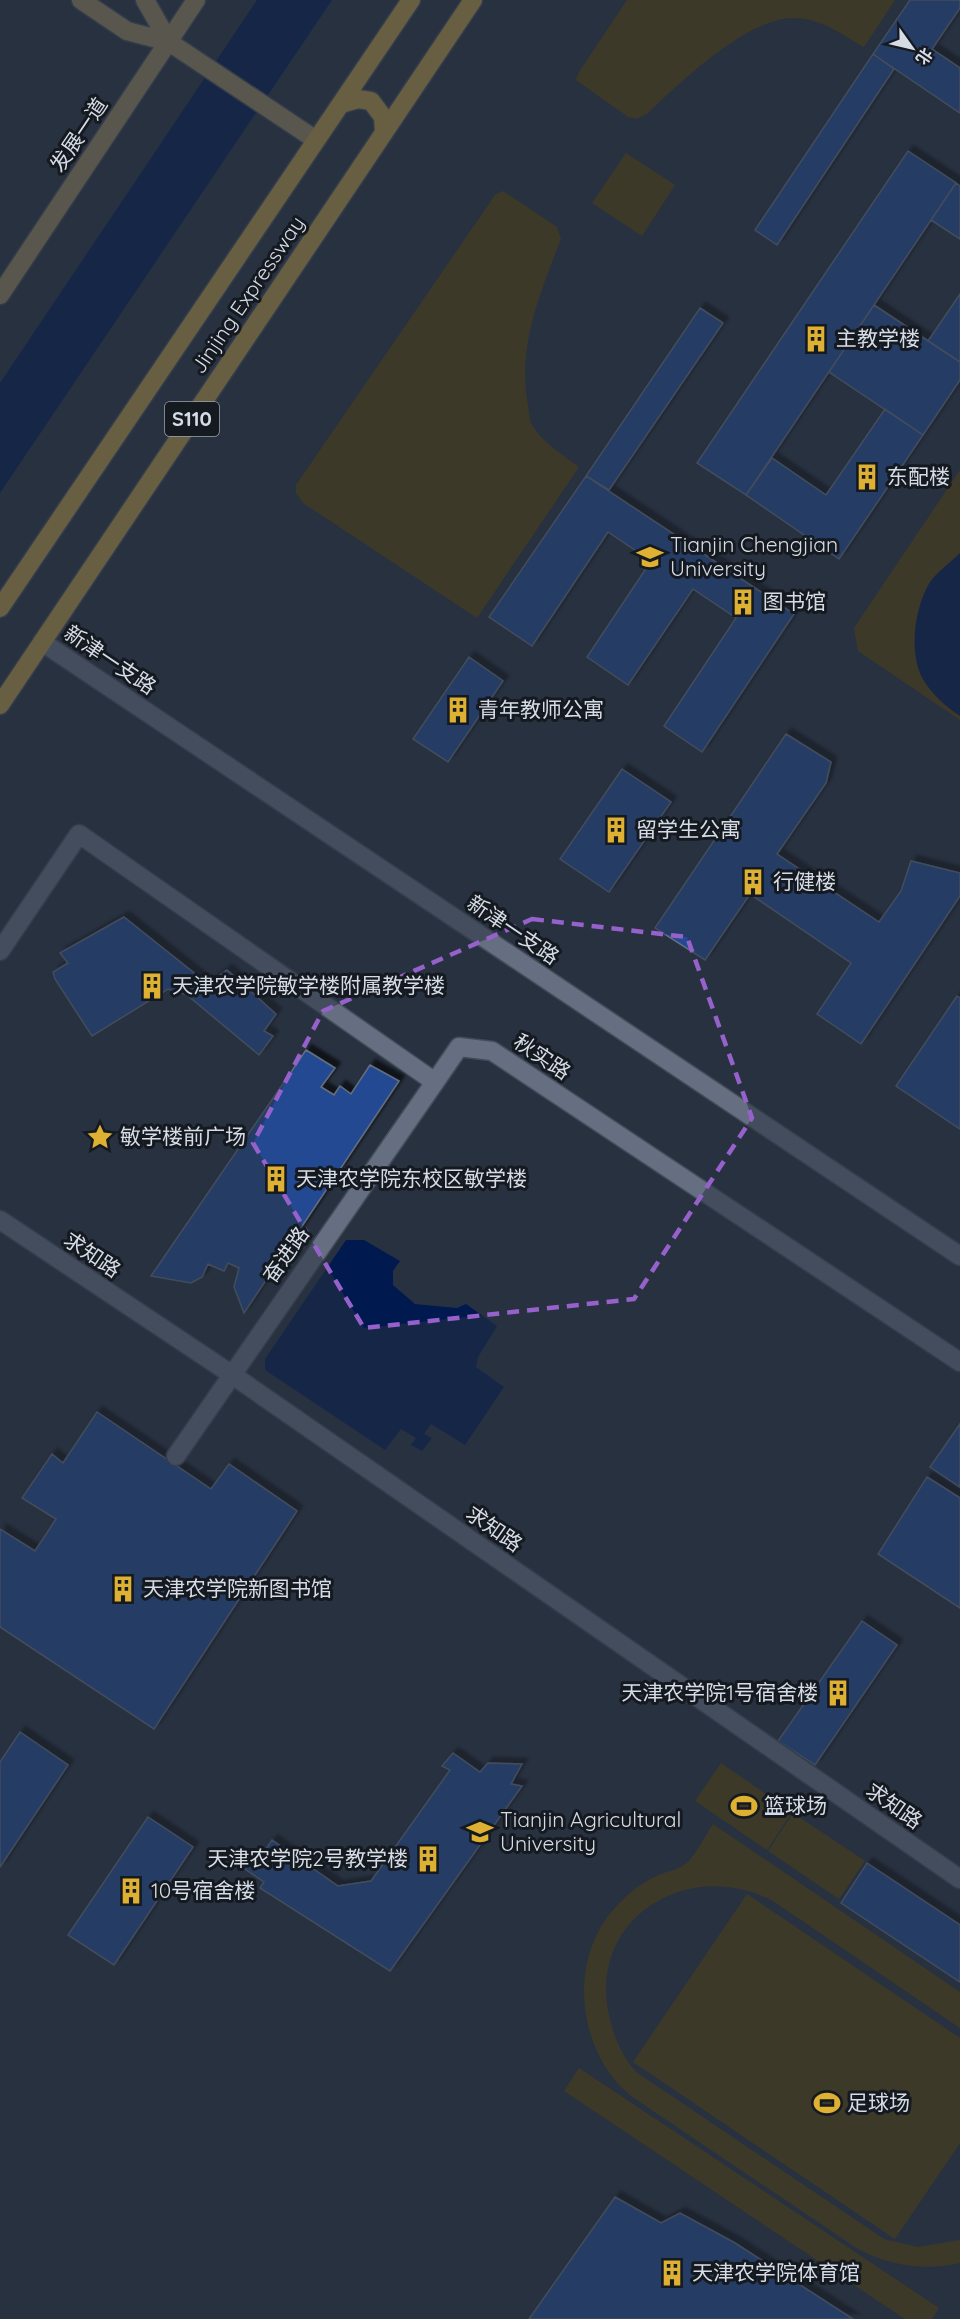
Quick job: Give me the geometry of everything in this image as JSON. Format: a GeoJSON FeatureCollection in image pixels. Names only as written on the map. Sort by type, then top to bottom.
{"type":"FeatureCollection","features":[{"type":"Feature","properties":{"kind":"highway","name":"Jinjing Expressway"},"geometry":{"type":"LineString","coordinates":[[0,608],[411,0]]}},
{"type":"Feature","properties":{"kind":"highway","name":"Jinjing Expressway"},"geometry":{"type":"LineString","coordinates":[[0,705],[473,0]]}},
{"type":"Feature","properties":{"kind":"highway"},"geometry":{"type":"LineString","coordinates":[[341,104],[358,99],[371,101],[383,117],[384,133]]}},
{"type":"Feature","properties":{"kind":"main road"},"geometry":{"type":"LineString","coordinates":[[81,0],[127,31],[169,42],[316,141]]}},
{"type":"Feature","properties":{"kind":"main road"},"geometry":{"type":"LineString","coordinates":[[145,0],[169,42]]}},
{"type":"Feature","properties":{"kind":"main road","name":"发展一道"},"geometry":{"type":"LineString","coordinates":[[0,294],[196,0]]}},
{"type":"Feature","properties":{"kind":"street","name":"新津一支路"},"geometry":{"type":"LineString","coordinates":[[42,642],[960,1256]]}},
{"type":"Feature","properties":{"kind":"street"},"geometry":{"type":"LineString","coordinates":[[0,951],[79,834],[435,1082]]}},
{"type":"Feature","properties":{"kind":"street","name":"秋实路"},"geometry":{"type":"LineString","coordinates":[[435,1082],[459,1047],[492,1051],[960,1362]]}},
{"type":"Feature","properties":{"kind":"street","name":"奋进路"},"geometry":{"type":"LineString","coordinates":[[176,1456],[435,1082]]}},
{"type":"Feature","properties":{"kind":"street","name":"求知路"},"geometry":{"type":"LineString","coordinates":[[0,1220],[231,1374],[960,1879]]}},
{"type":"Feature","properties":{"kind":"highlighted area"},"geometry":{"type":"Polygon","coordinates":[[[532,919],[687,937],[752,1118],[634,1299],[364,1328],[253,1143],[323,1011],[532,919]]]}},
{"type":"Feature","properties":{"kind":"shaded area"},"geometry":{"type":"Polygon","coordinates":[[[627,0],[895,0],[864,47],[830,27],[802,18],[774,21],[754,29],[714,55],[647,114],[636,119],[628,117],[576,80],[627,0]]]}},
{"type":"Feature","properties":{"kind":"shaded area"},"geometry":{"type":"Polygon","coordinates":[[[626,153],[675,185],[642,236],[592,203],[626,153]]]}},
{"type":"Feature","properties":{"kind":"shaded area"},"geometry":{"type":"Polygon","coordinates":[[[503,191],[557,227],[561,239],[532,320],[525,383],[530,419],[535,430],[552,447],[579,467],[477,618],[303,503],[296,493],[296,485],[495,195],[503,191]]]}},
{"type":"Feature","properties":{"kind":"shaded area"},"geometry":{"type":"Polygon","coordinates":[[[960,470],[960,720],[858,651],[854,628],[960,470]]]}},
{"type":"Feature","properties":{"kind":"shaded area","name":"篮球场"},"geometry":{"type":"Polygon","coordinates":[[[721,1763],[792,1812],[767,1850],[695,1801],[721,1763]]]}},
{"type":"Feature","properties":{"kind":"shaded area","name":"篮球场"},"geometry":{"type":"Polygon","coordinates":[[[793,1813],[865,1861],[839,1899],[768,1851],[793,1813]]]}},
{"type":"Feature","properties":{"kind":"shaded area"},"geometry":{"type":"Polygon","coordinates":[[[713,1824],[960,1992],[960,2028],[773,1901],[740,1889],[708,1887],[677,1892],[650,1906],[628,1926],[613,1952],[606,1984],[610,2019],[623,2053],[636,2072],[884,2239],[918,2247],[960,2240],[960,2263],[921,2267],[895,2263],[858,2249],[631,2096],[613,2077],[599,2055],[590,2031],[585,2005],[585,1979],[590,1953],[600,1929],[615,1908],[635,1889],[688,1862],[713,1824]]]}},
{"type":"Feature","properties":{"kind":"shaded area","name":"足球场"},"geometry":{"type":"Polygon","coordinates":[[[747,1894],[960,2038],[960,2143],[895,2239],[633,2062],[747,1894]]]}},
{"type":"Feature","properties":{"kind":"shaded area"},"geometry":{"type":"Polygon","coordinates":[[[579,2068],[939,2308],[932,2319],[905,2319],[564,2091],[579,2068]]]}},
{"type":"Feature","properties":{"kind":"water"},"geometry":{"type":"Polygon","coordinates":[[[257,0],[332,0],[0,493],[0,383],[257,0]]]}},
{"type":"Feature","properties":{"kind":"water"},"geometry":{"type":"Polygon","coordinates":[[[960,553],[960,716],[940,700],[924,681],[916,658],[915,632],[920,605],[930,582],[960,553]]]}},
{"type":"Feature","properties":{"kind":"water"},"geometry":{"type":"Polygon","coordinates":[[[346,1240],[364,1240],[400,1261],[393,1271],[393,1285],[415,1304],[457,1308],[466,1304],[497,1326],[478,1357],[476,1367],[504,1387],[465,1445],[431,1424],[424,1434],[432,1438],[422,1451],[411,1445],[416,1438],[401,1429],[385,1450],[265,1370],[265,1359],[346,1240]]]}},
{"type":"Feature","properties":{"kind":"building"},"geometry":{"type":"Polygon","coordinates":[[[910,0],[960,0],[960,8],[932,49],[960,68],[960,113],[873,54],[910,0]]]}},
{"type":"Feature","properties":{"kind":"building"},"geometry":{"type":"Polygon","coordinates":[[[873,54],[894,69],[777,245],[755,230],[873,54]]]}},
{"type":"Feature","properties":{"kind":"building","name":"主教学楼"},"geometry":{"type":"Polygon","coordinates":[[[908,151],[956,183],[746,495],[697,463],[908,151]]]}},
{"type":"Feature","properties":{"kind":"building"},"geometry":{"type":"Polygon","coordinates":[[[956,183],[960,186],[960,239],[931,220],[956,183]]]}},
{"type":"Feature","properties":{"kind":"building"},"geometry":{"type":"Polygon","coordinates":[[[960,294],[960,362],[928,341],[960,294]]]}},
{"type":"Feature","properties":{"kind":"building"},"geometry":{"type":"Polygon","coordinates":[[[874,305],[960,362],[960,380],[923,435],[829,372],[874,305]]]}},
{"type":"Feature","properties":{"kind":"building"},"geometry":{"type":"Polygon","coordinates":[[[700,308],[723,323],[609,490],[586,476],[700,308]]]}},
{"type":"Feature","properties":{"kind":"building","name":"东配楼"},"geometry":{"type":"Polygon","coordinates":[[[885,409],[923,435],[839,559],[746,495],[772,458],[826,495],[885,409]]]}},
{"type":"Feature","properties":{"kind":"building","name":"图书馆"},"geometry":{"type":"Polygon","coordinates":[[[586,476],[794,614],[702,752],[664,726],[736,618],[693,589],[628,685],[587,657],[651,561],[608,532],[532,646],[489,617],[586,476]]]}},
{"type":"Feature","properties":{"kind":"building","name":"青年教师公寓"},"geometry":{"type":"Polygon","coordinates":[[[469,657],[503,681],[448,762],[413,739],[469,657]]]}},
{"type":"Feature","properties":{"kind":"building","name":"行健楼"},"geometry":{"type":"Polygon","coordinates":[[[786,734],[831,762],[826,783],[777,854],[879,922],[901,891],[911,861],[960,873],[960,896],[861,1044],[817,1014],[851,963],[750,894],[705,960],[655,928],[786,734]]]}},
{"type":"Feature","properties":{"kind":"building","name":"留学生公寓"},"geometry":{"type":"Polygon","coordinates":[[[622,769],[671,802],[609,892],[560,859],[622,769]]]}},
{"type":"Feature","properties":{"kind":"building","name":"天津农学院敏学楼附属教学楼"},"geometry":{"type":"Polygon","coordinates":[[[124,917],[208,984],[227,970],[276,1014],[264,1031],[273,1036],[259,1055],[187,995],[168,989],[92,1036],[55,979],[53,972],[68,963],[60,953],[124,917]]]}},
{"type":"Feature","properties":{"kind":"building"},"geometry":{"type":"Polygon","coordinates":[[[957,996],[960,998],[960,1129],[896,1086],[957,996]]]}},
{"type":"Feature","properties":{"kind":"building","name":"天津农学院东校区敏学楼"},"geometry":{"type":"Polygon","coordinates":[[[306,1050],[335,1068],[321,1087],[334,1095],[340,1086],[351,1094],[370,1065],[399,1081],[244,1313],[234,1287],[239,1268],[228,1263],[224,1271],[208,1264],[202,1277],[191,1283],[151,1276],[306,1050]]]}},
{"type":"Feature","properties":{"kind":"building","name":"天津农学院新图书馆"},"geometry":{"type":"Polygon","coordinates":[[[97,1412],[211,1489],[229,1464],[297,1511],[154,1729],[0,1627],[0,1529],[35,1551],[56,1519],[22,1498],[52,1454],[63,1463],[97,1412]]]}},
{"type":"Feature","properties":{"kind":"building"},"geometry":{"type":"Polygon","coordinates":[[[960,1424],[960,1487],[930,1467],[960,1424]]]}},
{"type":"Feature","properties":{"kind":"building"},"geometry":{"type":"Polygon","coordinates":[[[927,1477],[960,1498],[960,1608],[878,1554],[927,1477]]]}},
{"type":"Feature","properties":{"kind":"building","name":"天津农学院1号宿舍楼"},"geometry":{"type":"Polygon","coordinates":[[[862,1621],[897,1645],[815,1765],[778,1741],[862,1621]]]}},
{"type":"Feature","properties":{"kind":"building"},"geometry":{"type":"Polygon","coordinates":[[[20,1732],[68,1765],[0,1867],[0,1762],[20,1732]]]}},
{"type":"Feature","properties":{"kind":"building","name":"天津农学院2号教学楼"},"geometry":{"type":"Polygon","coordinates":[[[453,1753],[480,1772],[488,1763],[522,1764],[511,1784],[522,1786],[390,1971],[260,1888],[264,1882],[236,1863],[248,1856],[262,1855],[272,1840],[338,1886],[371,1881],[450,1770],[442,1766],[453,1753]]]}},
{"type":"Feature","properties":{"kind":"building","name":"10号宿舍楼"},"geometry":{"type":"Polygon","coordinates":[[[148,1817],[193,1847],[114,1965],[68,1935],[148,1817]]]}},
{"type":"Feature","properties":{"kind":"building"},"geometry":{"type":"Polygon","coordinates":[[[867,1863],[960,1925],[960,1982],[841,1903],[867,1863]]]}},
{"type":"Feature","properties":{"kind":"building","name":"天津农学院体育馆"},"geometry":{"type":"Polygon","coordinates":[[[615,2197],[661,2223],[680,2213],[735,2243],[853,2319],[529,2319],[615,2197]]]}},
{"type":"Feature","properties":{"kind":"place","name":"主教学楼"},"geometry":{"type":"Point","coordinates":[816,339]}},
{"type":"Feature","properties":{"kind":"place","name":"东配楼"},"geometry":{"type":"Point","coordinates":[867,477]}},
{"type":"Feature","properties":{"kind":"place","name":"Tianjin Chengjian University"},"geometry":{"type":"Point","coordinates":[650,557]}},
{"type":"Feature","properties":{"kind":"place","name":"图书馆"},"geometry":{"type":"Point","coordinates":[743,602]}},
{"type":"Feature","properties":{"kind":"place","name":"青年教师公寓"},"geometry":{"type":"Point","coordinates":[458,710]}},
{"type":"Feature","properties":{"kind":"place","name":"留学生公寓"},"geometry":{"type":"Point","coordinates":[616,830]}},
{"type":"Feature","properties":{"kind":"place","name":"行健楼"},"geometry":{"type":"Point","coordinates":[753,882]}},
{"type":"Feature","properties":{"kind":"place","name":"天津农学院敏学楼附属教学楼"},"geometry":{"type":"Point","coordinates":[152,986]}},
{"type":"Feature","properties":{"kind":"place","name":"敏学楼前广场"},"geometry":{"type":"Point","coordinates":[100,1137]}},
{"type":"Feature","properties":{"kind":"place","name":"天津农学院东校区敏学楼"},"geometry":{"type":"Point","coordinates":[276,1179]}},
{"type":"Feature","properties":{"kind":"place","name":"天津农学院新图书馆"},"geometry":{"type":"Point","coordinates":[123,1589]}},
{"type":"Feature","properties":{"kind":"place","name":"天津农学院1号宿舍楼"},"geometry":{"type":"Point","coordinates":[838,1693]}},
{"type":"Feature","properties":{"kind":"place","name":"篮球场"},"geometry":{"type":"Point","coordinates":[744,1806]}},
{"type":"Feature","properties":{"kind":"place","name":"Tianjin Agricultural University"},"geometry":{"type":"Point","coordinates":[480,1832]}},
{"type":"Feature","properties":{"kind":"place","name":"天津农学院2号教学楼"},"geometry":{"type":"Point","coordinates":[428,1859]}},
{"type":"Feature","properties":{"kind":"place","name":"10号宿舍楼"},"geometry":{"type":"Point","coordinates":[131,1891]}},
{"type":"Feature","properties":{"kind":"place","name":"足球场"},"geometry":{"type":"Point","coordinates":[827,2103]}},
{"type":"Feature","properties":{"kind":"place","name":"天津农学院体育馆"},"geometry":{"type":"Point","coordinates":[672,2273]}}]}
